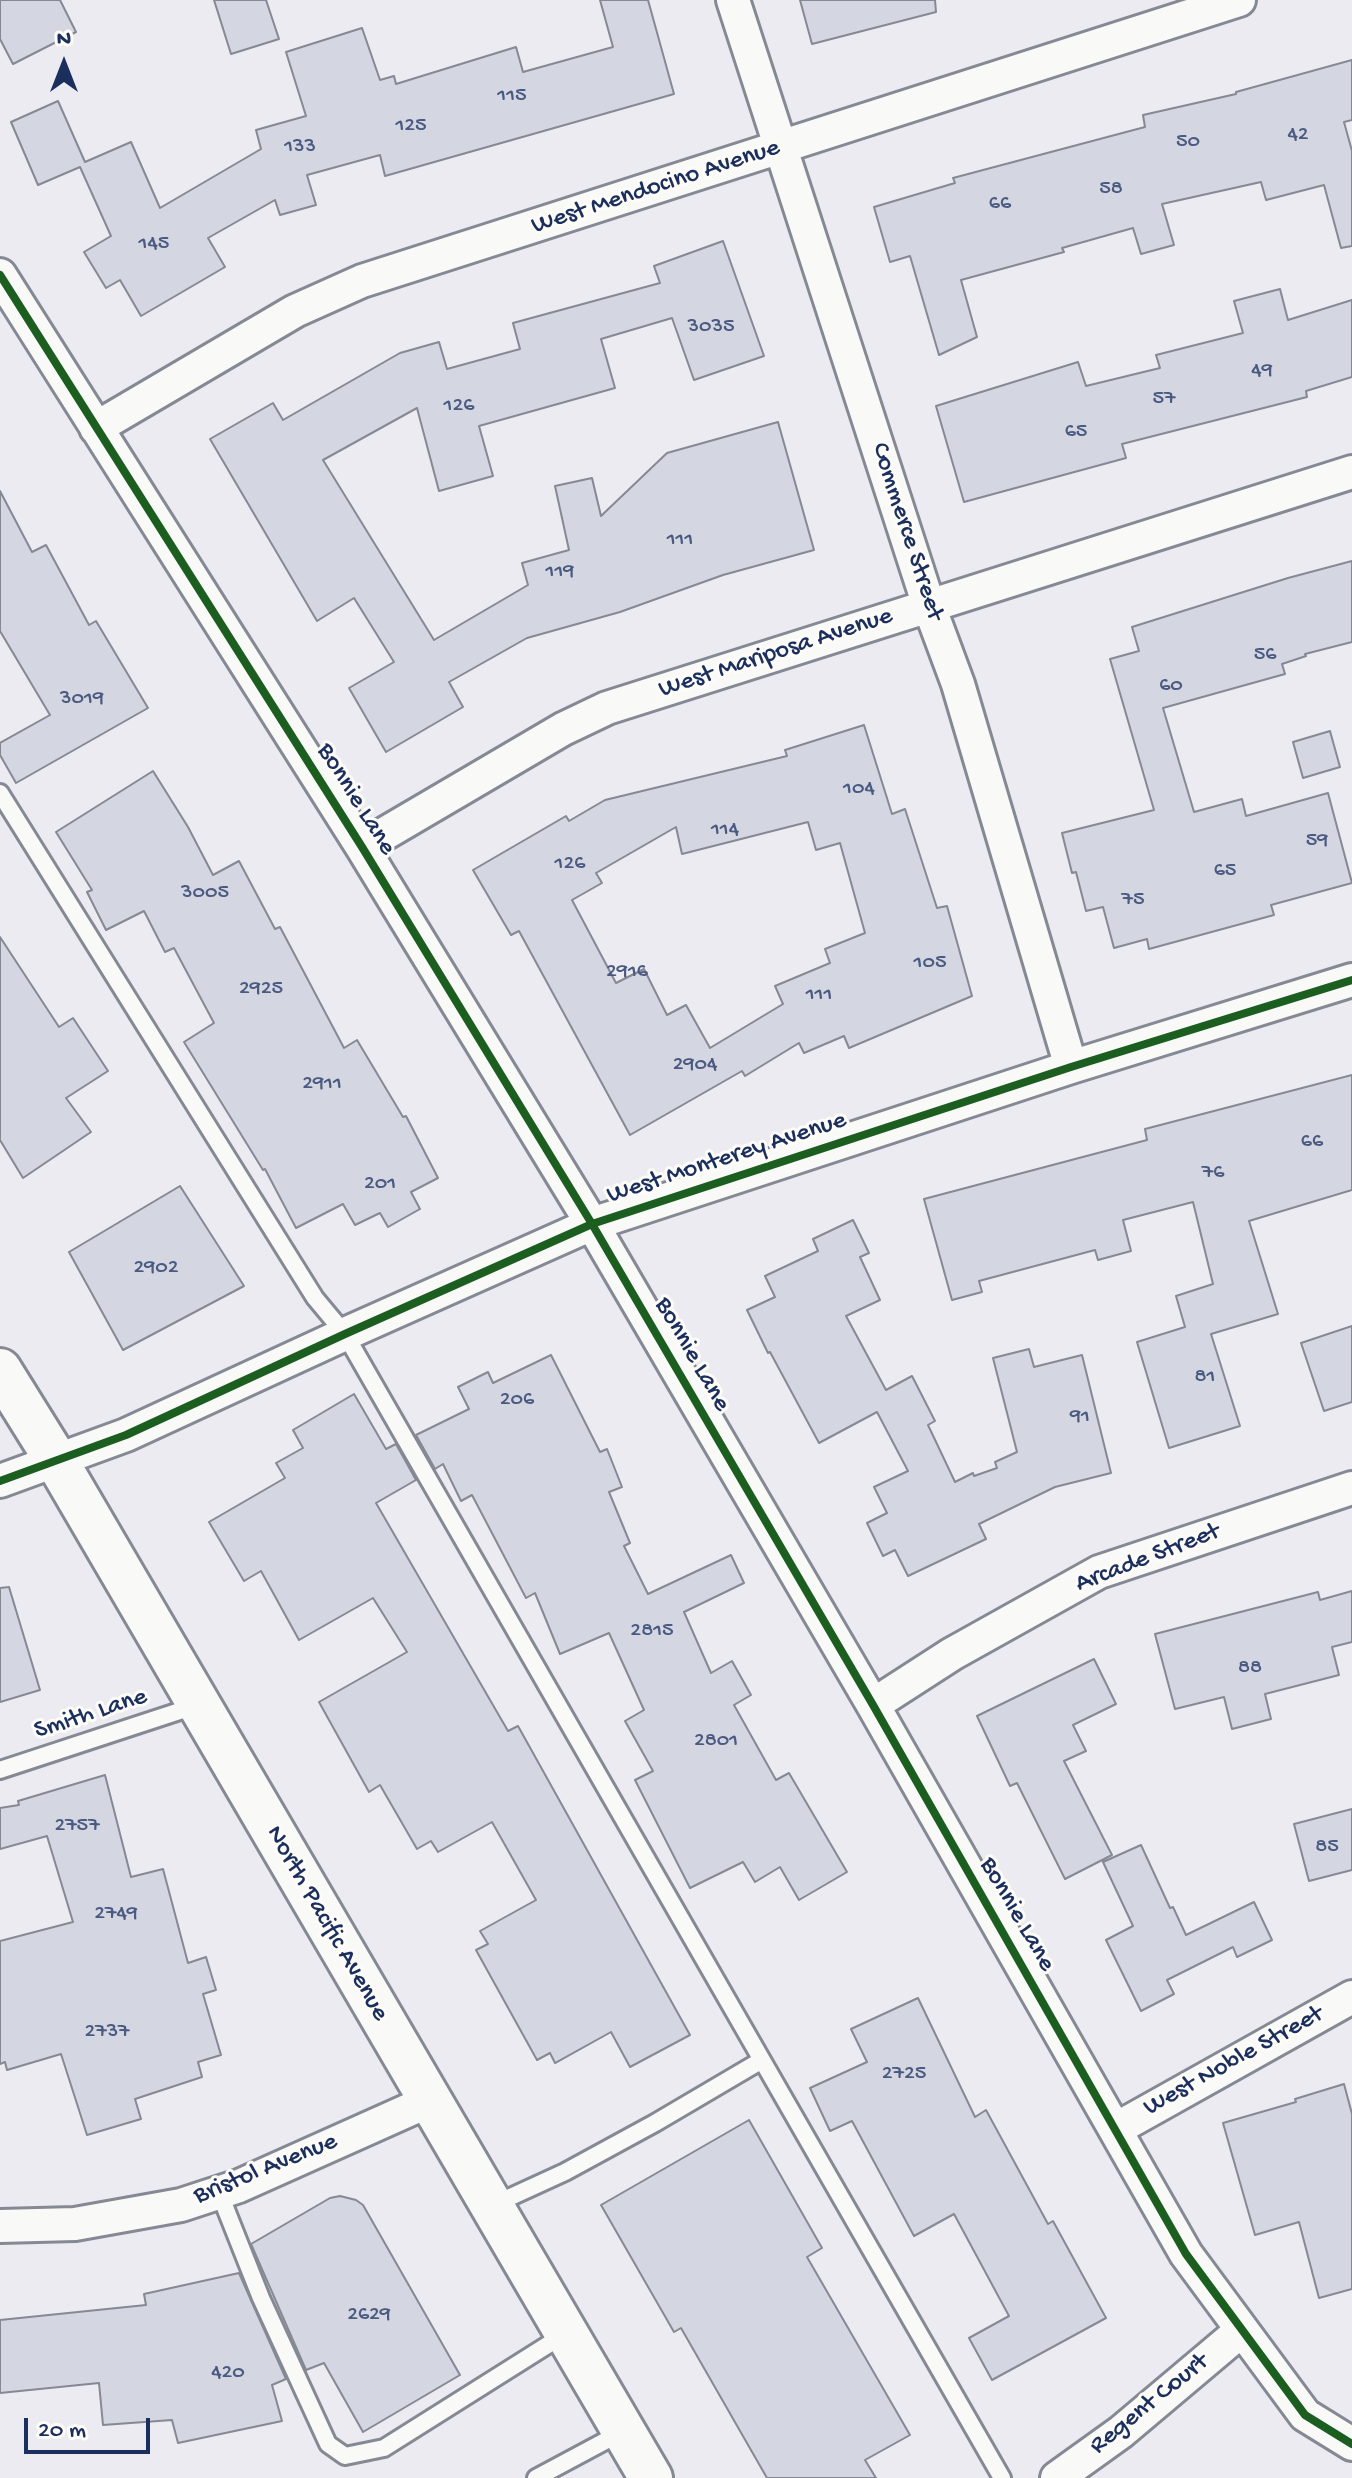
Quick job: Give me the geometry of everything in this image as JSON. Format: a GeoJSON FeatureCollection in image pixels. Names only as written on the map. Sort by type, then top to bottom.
{"type":"FeatureCollection","features":[{"type":"Feature","properties":{"kind":"street","name":"Commerce Street"},"geometry":{"type":"LineString","coordinates":[[733,0],[929,606],[962,699],[1071,1067]]}},
{"type":"Feature","properties":{"kind":"street","name":"West Mendocino Avenue"},"geometry":{"type":"LineString","coordinates":[[96,428],[295,311],[362,281],[1239,0]]}},
{"type":"Feature","properties":{"kind":"street","name":"Bonnie Lane"},"geometry":{"type":"LineString","coordinates":[[0,275],[362,847],[592,1224],[873,1705],[1186,2254],[1305,2415],[1352,2444]]}},
{"type":"Feature","properties":{"kind":"street","name":"West Mariposa Avenue"},"geometry":{"type":"LineString","coordinates":[[362,847],[563,729],[607,708],[1352,472]]}},
{"type":"Feature","properties":{"kind":"street","name":"West Monterey Avenue"},"geometry":{"type":"LineString","coordinates":[[0,1481],[126,1435],[592,1224],[1071,1067],[1352,980]]}},
{"type":"Feature","properties":{"kind":"street","name":"North Pacific Avenue"},"geometry":{"type":"LineString","coordinates":[[0,1370],[56,1460],[651,2478]]}},
{"type":"Feature","properties":{"kind":"street","name":"Arcade Street"},"geometry":{"type":"LineString","coordinates":[[873,1705],[952,1654],[1099,1572],[1352,1488]]}},
{"type":"Feature","properties":{"kind":"street","name":"West Noble Street"},"geometry":{"type":"LineString","coordinates":[[1116,2129],[1352,1997]]}},
{"type":"Feature","properties":{"kind":"street","name":"Bristol Avenue"},"geometry":{"type":"LineString","coordinates":[[0,2226],[75,2224],[181,2205],[239,2186],[429,2101]]}},
{"type":"Feature","properties":{"kind":"street","name":"Regent Court"},"geometry":{"type":"LineString","coordinates":[[1057,2478],[1121,2432],[1242,2330]]}},
{"type":"Feature","properties":{"kind":"lane"},"geometry":{"type":"LineString","coordinates":[[0,793],[315,1298],[345,1334],[1002,2478]]}},
{"type":"Feature","properties":{"kind":"lane","name":"Smith Lane"},"geometry":{"type":"LineString","coordinates":[[0,1770],[198,1705]]}},
{"type":"Feature","properties":{"kind":"lane"},"geometry":{"type":"LineString","coordinates":[[491,2205],[565,2172],[762,2060]]}},
{"type":"Feature","properties":{"kind":"lane"},"geometry":{"type":"LineString","coordinates":[[219,2192],[261,2298],[328,2444],[345,2456],[384,2448],[566,2333]]}},
{"type":"Feature","properties":{"kind":"lane"},"geometry":{"type":"LineString","coordinates":[[536,2478],[623,2431]]}},
{"type":"Feature","properties":{"kind":"building"},"geometry":{"type":"Polygon","coordinates":[[[0,0],[60,0],[76,32],[13,64],[0,39],[0,0]]]}},
{"type":"Feature","properties":{"kind":"building"},"geometry":{"type":"Polygon","coordinates":[[[214,0],[266,0],[279,39],[231,54],[214,0]]]}},
{"type":"Feature","properties":{"kind":"building"},"geometry":{"type":"Polygon","coordinates":[[[600,0],[648,0],[674,94],[385,176],[380,155],[307,175],[316,205],[280,215],[275,200],[208,238],[225,267],[141,316],[120,280],[106,288],[84,252],[111,236],[80,167],[38,185],[11,122],[58,101],[85,162],[131,142],[160,208],[261,149],[256,130],[306,116],[286,52],[362,28],[380,80],[394,76],[396,84],[516,47],[523,72],[613,47],[600,0]]]}},
{"type":"Feature","properties":{"kind":"building"},"geometry":{"type":"Polygon","coordinates":[[[800,0],[935,0],[936,12],[812,44],[800,0]]]}},
{"type":"Feature","properties":{"kind":"building"},"geometry":{"type":"Polygon","coordinates":[[[1352,60],[1352,120],[1344,122],[1352,151],[1352,246],[1341,248],[1324,185],[1266,200],[1261,182],[1162,204],[1174,245],[1141,254],[1133,228],[1062,248],[1064,252],[961,280],[977,337],[939,355],[910,256],[890,262],[874,207],[955,183],[953,178],[1145,127],[1143,115],[1236,94],[1352,60]]]}},
{"type":"Feature","properties":{"kind":"building"},"geometry":{"type":"Polygon","coordinates":[[[723,241],[764,356],[694,380],[672,318],[601,339],[615,388],[479,426],[493,476],[439,491],[417,408],[323,460],[434,640],[528,585],[522,563],[569,550],[555,486],[592,478],[601,516],[667,453],[778,422],[814,550],[723,575],[620,612],[527,638],[449,682],[463,707],[386,752],[349,688],[394,662],[354,598],[317,621],[210,439],[273,403],[283,420],[400,353],[439,342],[447,369],[520,349],[513,323],[660,283],[654,266],[723,241]]]}},
{"type":"Feature","properties":{"kind":"building"},"geometry":{"type":"Polygon","coordinates":[[[1280,289],[1288,320],[1352,300],[1352,377],[1306,391],[1307,397],[1122,444],[1126,458],[964,502],[936,406],[1078,362],[1086,386],[1160,368],[1156,355],[1243,333],[1234,301],[1280,289]]]}},
{"type":"Feature","properties":{"kind":"building"},"geometry":{"type":"Polygon","coordinates":[[[0,491],[32,552],[46,545],[89,625],[96,621],[148,708],[16,783],[0,755],[0,743],[50,715],[0,631],[0,491]]]}},
{"type":"Feature","properties":{"kind":"building"},"geometry":{"type":"Polygon","coordinates":[[[1352,561],[1352,642],[1305,654],[1282,664],[1285,674],[1163,708],[1194,812],[1242,799],[1246,816],[1328,793],[1352,883],[1271,905],[1274,915],[1149,949],[1147,939],[1114,948],[1103,907],[1086,911],[1062,833],[1154,810],[1110,659],[1139,651],[1132,627],[1352,561]]]}},
{"type":"Feature","properties":{"kind":"building"},"geometry":{"type":"Polygon","coordinates":[[[864,725],[892,814],[905,809],[937,908],[947,906],[972,996],[849,1048],[844,1036],[804,1053],[799,1043],[745,1076],[742,1071],[630,1135],[519,931],[511,935],[473,870],[566,816],[569,821],[605,800],[787,756],[785,750],[864,725]],[[808,822],[682,854],[676,827],[596,873],[602,883],[572,900],[616,983],[644,969],[667,1015],[686,1005],[710,1048],[783,1004],[775,986],[830,963],[825,949],[865,933],[840,843],[816,850],[808,822]]]}},
{"type":"Feature","properties":{"kind":"building"},"geometry":{"type":"Polygon","coordinates":[[[1330,731],[1340,767],[1303,778],[1293,742],[1330,731]]]}},
{"type":"Feature","properties":{"kind":"building"},"geometry":{"type":"Polygon","coordinates":[[[153,771],[213,875],[239,861],[275,929],[280,927],[344,1048],[357,1040],[403,1117],[406,1116],[438,1178],[411,1192],[420,1209],[388,1227],[380,1213],[355,1225],[343,1204],[296,1228],[265,1169],[184,1042],[214,1023],[174,948],[165,952],[144,911],[106,930],[87,892],[92,890],[56,832],[153,771]]]}},
{"type":"Feature","properties":{"kind":"building"},"geometry":{"type":"Polygon","coordinates":[[[0,937],[59,1027],[73,1018],[108,1071],[66,1098],[91,1132],[23,1178],[0,1140],[0,937]]]}},
{"type":"Feature","properties":{"kind":"building"},"geometry":{"type":"Polygon","coordinates":[[[1352,1075],[1352,1190],[1249,1221],[1278,1314],[1211,1334],[1240,1426],[1169,1448],[1137,1342],[1185,1327],[1176,1296],[1213,1284],[1193,1202],[1123,1220],[1131,1251],[1098,1260],[1095,1250],[979,1281],[982,1292],[952,1300],[924,1199],[1147,1140],[1145,1129],[1352,1075]]]}},
{"type":"Feature","properties":{"kind":"building"},"geometry":{"type":"Polygon","coordinates":[[[180,1186],[244,1286],[123,1350],[69,1252],[180,1186]]]}},
{"type":"Feature","properties":{"kind":"building"},"geometry":{"type":"Polygon","coordinates":[[[853,1220],[869,1253],[860,1257],[880,1300],[846,1316],[886,1390],[912,1376],[935,1421],[928,1425],[955,1482],[973,1473],[974,1476],[997,1468],[995,1462],[1017,1452],[993,1358],[1029,1349],[1034,1367],[1082,1355],[1111,1473],[1055,1487],[979,1524],[986,1539],[908,1576],[895,1550],[883,1556],[867,1523],[887,1513],[874,1487],[908,1471],[877,1412],[819,1443],[747,1310],[775,1297],[765,1276],[818,1251],[813,1239],[853,1220]]]}},
{"type":"Feature","properties":{"kind":"building"},"geometry":{"type":"Polygon","coordinates":[[[1352,1326],[1352,1402],[1324,1411],[1301,1343],[1352,1326]]]}},
{"type":"Feature","properties":{"kind":"building"},"geometry":{"type":"Polygon","coordinates":[[[551,1355],[600,1452],[607,1449],[622,1487],[609,1492],[630,1543],[624,1546],[648,1594],[731,1555],[744,1583],[684,1612],[711,1673],[732,1661],[751,1695],[734,1705],[776,1780],[789,1773],[847,1872],[799,1900],[780,1867],[755,1882],[743,1862],[690,1888],[635,1780],[653,1771],[625,1721],[644,1710],[609,1633],[560,1654],[535,1593],[526,1598],[472,1495],[461,1501],[443,1464],[435,1469],[416,1435],[469,1409],[458,1387],[488,1372],[493,1383],[551,1355]]]}},
{"type":"Feature","properties":{"kind":"building"},"geometry":{"type":"Polygon","coordinates":[[[354,1394],[386,1449],[396,1444],[416,1480],[376,1503],[508,1731],[518,1726],[690,2035],[630,2067],[611,2032],[555,2063],[550,2053],[537,2060],[476,1950],[488,1944],[480,1931],[536,1900],[492,1822],[438,1852],[431,1841],[417,1849],[380,1785],[369,1792],[319,1702],[407,1652],[373,1598],[299,1640],[261,1571],[244,1581],[209,1522],[285,1478],[276,1463],[303,1448],[293,1430],[354,1394]]]}},
{"type":"Feature","properties":{"kind":"building"},"geometry":{"type":"Polygon","coordinates":[[[9,1587],[40,1690],[0,1702],[0,1588],[9,1587]]]}},
{"type":"Feature","properties":{"kind":"building"},"geometry":{"type":"Polygon","coordinates":[[[1352,1591],[1352,1642],[1332,1647],[1339,1675],[1265,1694],[1271,1719],[1232,1729],[1224,1697],[1175,1709],[1155,1634],[1318,1592],[1320,1600],[1352,1591]]]}},
{"type":"Feature","properties":{"kind":"building"},"geometry":{"type":"Polygon","coordinates":[[[1094,1659],[1116,1704],[1073,1725],[1086,1751],[1064,1761],[1112,1855],[1065,1879],[1017,1783],[1010,1786],[977,1716],[1094,1659]]]}},
{"type":"Feature","properties":{"kind":"building"},"geometry":{"type":"Polygon","coordinates":[[[105,1775],[131,1877],[163,1869],[188,1963],[206,1957],[216,1990],[203,1994],[221,2055],[198,2062],[202,2077],[135,2099],[141,2119],[87,2135],[61,2054],[7,2070],[5,2062],[0,2064],[0,1941],[73,1922],[47,1836],[0,1849],[0,1808],[19,1805],[18,1801],[105,1775]]]}},
{"type":"Feature","properties":{"kind":"building"},"geometry":{"type":"Polygon","coordinates":[[[1352,1809],[1352,1870],[1309,1881],[1294,1824],[1352,1809]]]}},
{"type":"Feature","properties":{"kind":"building"},"geometry":{"type":"Polygon","coordinates":[[[1141,1845],[1186,1935],[1254,1902],[1272,1940],[1237,1957],[1233,1947],[1167,1980],[1174,1994],[1141,2011],[1106,1940],[1133,1926],[1103,1862],[1141,1845]]]}},
{"type":"Feature","properties":{"kind":"building"},"geometry":{"type":"Polygon","coordinates":[[[918,1998],[975,2117],[986,2110],[1048,2224],[1053,2221],[1106,2318],[992,2380],[969,2338],[1009,2316],[954,2214],[914,2236],[852,2121],[830,2131],[810,2088],[867,2062],[851,2029],[918,1998]]]}},
{"type":"Feature","properties":{"kind":"building"},"geometry":{"type":"Polygon","coordinates":[[[1344,2084],[1352,2114],[1352,2289],[1319,2298],[1299,2222],[1255,2235],[1223,2123],[1296,2102],[1295,2099],[1344,2084]]]}},
{"type":"Feature","properties":{"kind":"building"},"geometry":{"type":"Polygon","coordinates":[[[749,2120],[822,2248],[807,2257],[910,2435],[865,2460],[876,2478],[767,2478],[681,2328],[674,2332],[601,2205],[749,2120]]]}},
{"type":"Feature","properties":{"kind":"building"},"geometry":{"type":"Polygon","coordinates":[[[340,2196],[363,2205],[460,2375],[363,2432],[324,2363],[306,2370],[251,2244],[330,2198],[340,2196]]]}},
{"type":"Feature","properties":{"kind":"building"},"geometry":{"type":"Polygon","coordinates":[[[239,2273],[286,2379],[272,2385],[282,2421],[178,2443],[172,2420],[103,2425],[99,2383],[0,2393],[0,2320],[146,2305],[144,2294],[239,2273]]]}},
{"type":"Feature","properties":{"kind":"cycle path"},"geometry":{"type":"LineString","coordinates":[[0,275],[362,847],[592,1224],[873,1705],[1186,2254],[1305,2415],[1352,2444]]}},
{"type":"Feature","properties":{"kind":"cycle path"},"geometry":{"type":"LineString","coordinates":[[0,1481],[126,1435],[592,1224],[1071,1067],[1352,980]]}}]}
